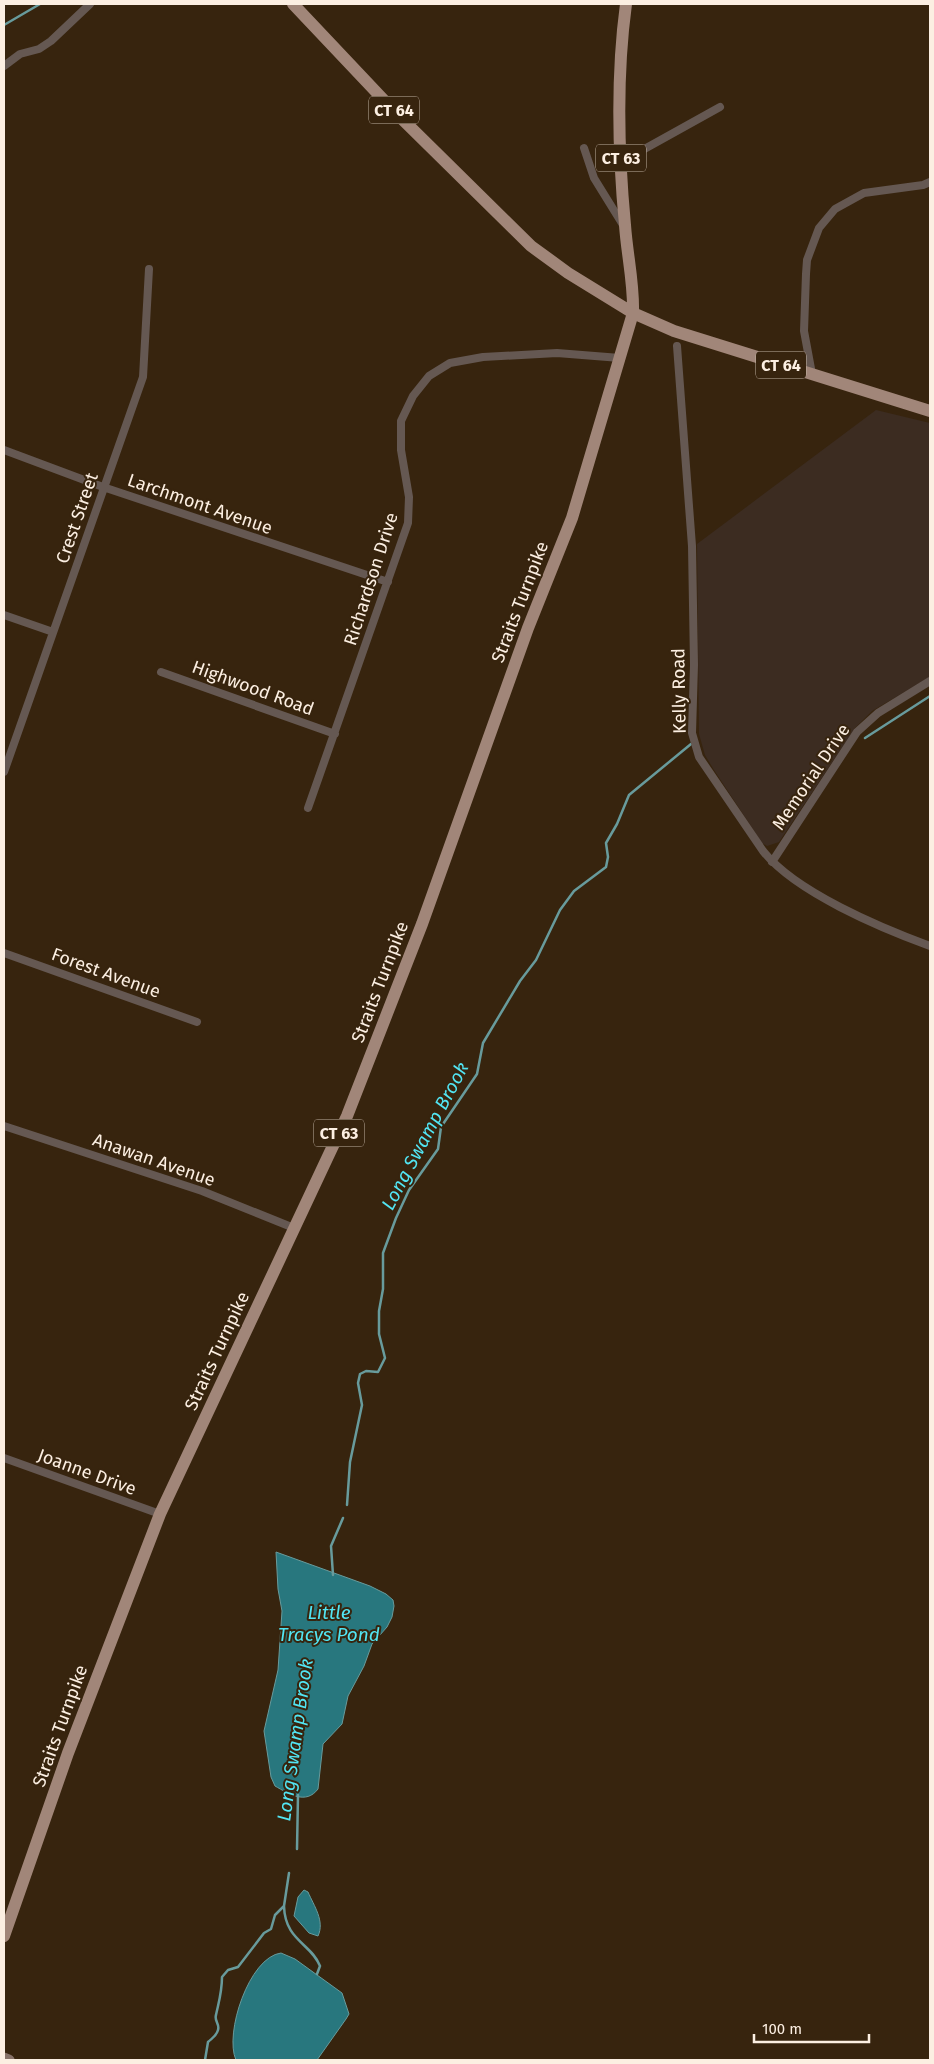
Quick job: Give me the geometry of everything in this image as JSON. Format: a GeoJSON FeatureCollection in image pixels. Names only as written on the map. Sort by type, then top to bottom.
{"type":"FeatureCollection","features":[{"type":"Feature","properties":{"kind":"main road","name":"CT 64"},"geometry":{"type":"LineString","coordinates":[[293,4],[381,97],[498,214],[531,246],[568,273],[633,313],[684,334],[930,411]]}},
{"type":"Feature","properties":{"kind":"main road","name":"Straits Turnpike"},"geometry":{"type":"LineString","coordinates":[[4,1936],[68,1753],[160,1514],[347,1116],[422,924],[528,628],[572,518],[633,313],[634,290],[625,227],[618,111],[619,53],[626,4]]}},
{"type":"Feature","properties":{"kind":"street"},"geometry":{"type":"LineString","coordinates":[[4,66],[20,54],[39,49],[51,41],[90,4]]}},
{"type":"Feature","properties":{"kind":"street"},"geometry":{"type":"LineString","coordinates":[[621,162],[720,107]]}},
{"type":"Feature","properties":{"kind":"street"},"geometry":{"type":"LineString","coordinates":[[584,148],[586,161],[594,178],[625,227]]}},
{"type":"Feature","properties":{"kind":"street"},"geometry":{"type":"LineString","coordinates":[[812,374],[804,331],[806,274],[807,260],[819,228],[836,209],[864,193],[923,185],[930,182]]}},
{"type":"Feature","properties":{"kind":"street","name":"Crest Street"},"geometry":{"type":"LineString","coordinates":[[4,772],[143,377],[149,269]]}},
{"type":"Feature","properties":{"kind":"street","name":"Kelly Road"},"geometry":{"type":"LineString","coordinates":[[678,346],[692,546],[694,665],[692,733],[699,757],[749,832],[772,862],[787,875],[885,929],[930,946]]}},
{"type":"Feature","properties":{"kind":"street","name":"Richardson Drive"},"geometry":{"type":"LineString","coordinates":[[308,808],[408,523],[409,497],[401,450],[401,421],[413,396],[429,376],[450,363],[483,357],[557,353],[620,358]]}},
{"type":"Feature","properties":{"kind":"street","name":"Larchmont Avenue"},"geometry":{"type":"LineString","coordinates":[[4,450],[104,487],[388,582]]}},
{"type":"Feature","properties":{"kind":"street"},"geometry":{"type":"LineString","coordinates":[[4,615],[53,632]]}},
{"type":"Feature","properties":{"kind":"street","name":"Highwood Road"},"geometry":{"type":"LineString","coordinates":[[161,672],[335,734]]}},
{"type":"Feature","properties":{"kind":"street","name":"Memorial Drive"},"geometry":{"type":"LineString","coordinates":[[772,862],[857,732],[878,712],[930,681]]}},
{"type":"Feature","properties":{"kind":"street","name":"Forest Avenue"},"geometry":{"type":"LineString","coordinates":[[4,953],[197,1022]]}},
{"type":"Feature","properties":{"kind":"street","name":"Anawan Avenue"},"geometry":{"type":"LineString","coordinates":[[4,1126],[202,1191],[294,1228]]}},
{"type":"Feature","properties":{"kind":"street","name":"Joanne Drive"},"geometry":{"type":"LineString","coordinates":[[4,1458],[160,1514]]}},
{"type":"Feature","properties":{"kind":"street"},"geometry":{"type":"LineString","coordinates":[[4,2058],[9,2060]]}},
{"type":"Feature","properties":{"kind":"shaded area"},"geometry":{"type":"Polygon","coordinates":[[[876,410],[930,423],[930,677],[872,711],[855,728],[779,842],[767,846],[762,843],[714,770],[705,755],[699,734],[697,544],[876,410]]]}},
{"type":"Feature","properties":{"kind":"water","name":"Little Tracys Pond"},"geometry":{"type":"Polygon","coordinates":[[[276,1552],[370,1586],[386,1594],[393,1600],[394,1606],[392,1617],[387,1627],[372,1644],[364,1666],[348,1696],[342,1724],[323,1744],[318,1789],[313,1794],[303,1797],[292,1795],[275,1786],[271,1777],[264,1731],[278,1670],[282,1611],[278,1589],[276,1552]]]}},
{"type":"Feature","properties":{"kind":"water"},"geometry":{"type":"Polygon","coordinates":[[[304,1890],[308,1892],[318,1914],[320,1930],[318,1936],[309,1933],[294,1916],[298,1897],[304,1890]]]}},
{"type":"Feature","properties":{"kind":"water"},"geometry":{"type":"Polygon","coordinates":[[[281,1953],[295,1959],[342,1993],[349,2014],[317,2060],[236,2060],[233,2048],[233,2033],[242,1998],[259,1968],[269,1958],[281,1953]]]}},
{"type":"Feature","properties":{"kind":"waterway"},"geometry":{"type":"LineString","coordinates":[[4,25],[40,4]]}},
{"type":"Feature","properties":{"kind":"waterway","name":"Long Swamp Brook"},"geometry":{"type":"LineString","coordinates":[[865,738],[930,696]]}},
{"type":"Feature","properties":{"kind":"waterway","name":"Long Swamp Brook"},"geometry":{"type":"LineString","coordinates":[[347,1505],[350,1462],[362,1405],[358,1383],[360,1374],[366,1371],[378,1372],[385,1358],[379,1334],[379,1311],[383,1289],[383,1253],[396,1218],[409,1190],[438,1149],[441,1127],[477,1074],[483,1043],[520,981],[536,960],[560,910],[574,891],[606,867],[608,857],[606,843],[617,824],[629,795],[691,744]]}},
{"type":"Feature","properties":{"kind":"waterway","name":"Long Swamp Brook"},"geometry":{"type":"LineString","coordinates":[[333,1575],[331,1546],[343,1518]]}},
{"type":"Feature","properties":{"kind":"waterway","name":"Long Swamp Brook"},"geometry":{"type":"LineString","coordinates":[[297,1849],[298,1795]]}},
{"type":"Feature","properties":{"kind":"waterway","name":"Long Swamp Brook"},"geometry":{"type":"LineString","coordinates":[[205,2060],[208,2042],[215,2036],[218,2030],[216,2017],[222,1977],[228,1970],[238,1967],[264,1933],[271,1929],[275,1915],[284,1906],[289,1873]]}},
{"type":"Feature","properties":{"kind":"waterway"},"geometry":{"type":"LineString","coordinates":[[284,1906],[285,1918],[293,1934],[311,1952],[320,1966],[317,1974]]}}]}
